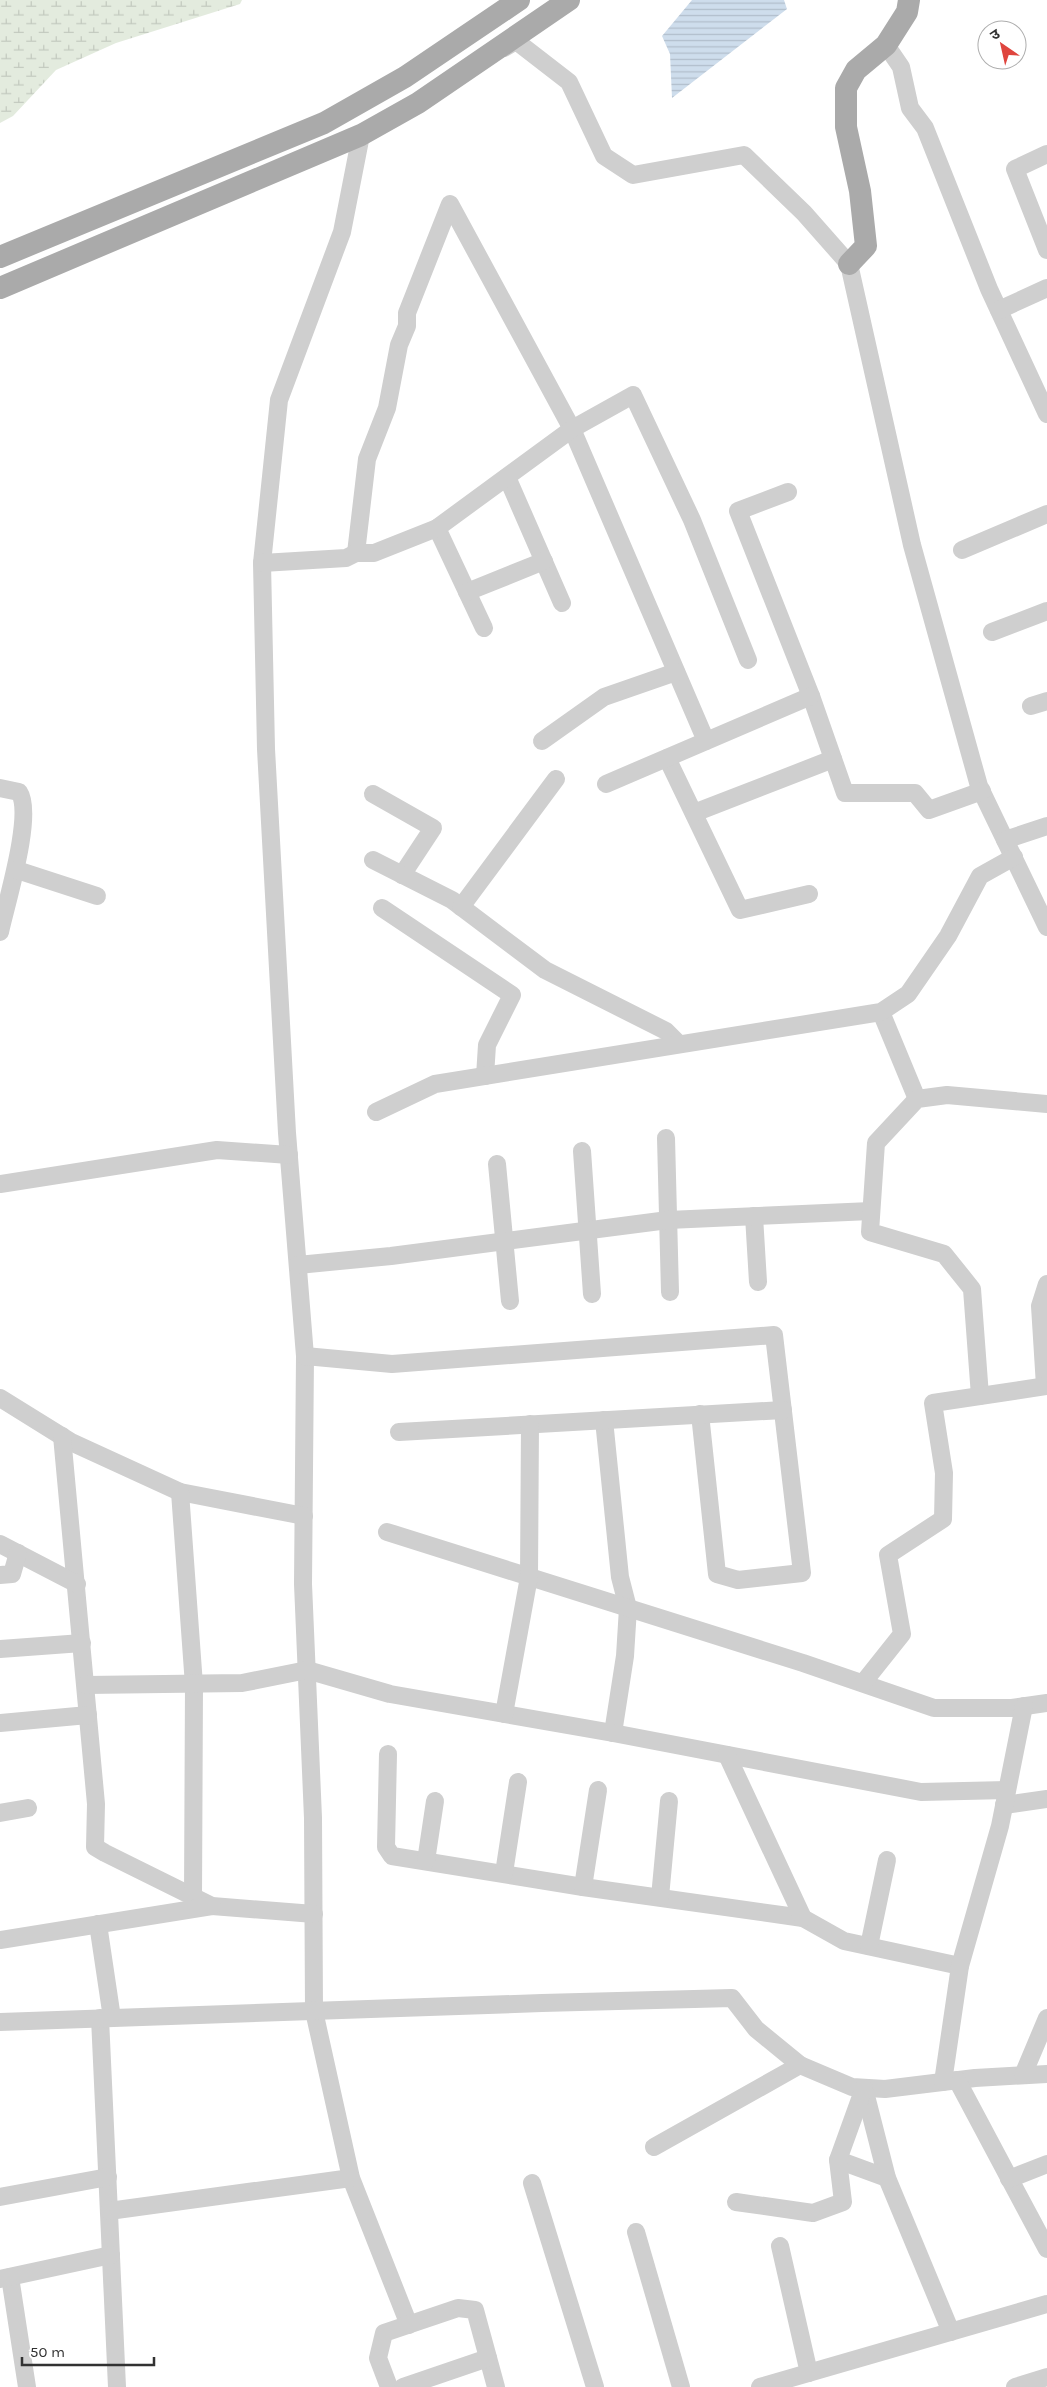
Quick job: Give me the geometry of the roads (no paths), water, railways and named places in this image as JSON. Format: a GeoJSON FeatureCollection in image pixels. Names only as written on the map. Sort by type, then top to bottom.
{"type":"FeatureCollection","features":[{"type":"Feature","properties":{"kind":"main road"},"geometry":{"type":"LineString","coordinates":[[0,258],[324,123],[405,77],[519,0]]}},
{"type":"Feature","properties":{"kind":"main road"},"geometry":{"type":"LineString","coordinates":[[0,288],[361,135],[418,103],[569,0]]}},
{"type":"Feature","properties":{"kind":"main road"},"geometry":{"type":"LineString","coordinates":[[849,264],[866,246],[860,191],[846,127],[846,88],[856,70],[886,45],[907,12],[909,0]]}},
{"type":"Feature","properties":{"kind":"street"},"geometry":{"type":"LineString","coordinates":[[418,103],[516,41],[569,82],[604,156],[633,175],[744,155],[804,212],[849,264],[912,545],[982,791],[1047,927]]}},
{"type":"Feature","properties":{"kind":"street"},"geometry":{"type":"LineString","coordinates":[[886,45],[901,67],[910,108],[925,128],[999,310],[1040,381],[1047,414]]}},
{"type":"Feature","properties":{"kind":"street"},"geometry":{"type":"LineString","coordinates":[[361,135],[342,232],[279,400],[262,562],[266,749],[289,1155],[305,1356],[303,1584],[313,1818],[314,2011],[351,2178],[409,2325]]}},
{"type":"Feature","properties":{"kind":"street"},"geometry":{"type":"LineString","coordinates":[[1047,154],[1015,169],[1047,250]]}},
{"type":"Feature","properties":{"kind":"street"},"geometry":{"type":"LineString","coordinates":[[356,552],[367,459],[387,408],[400,345],[407,326],[407,313],[450,204],[572,429],[706,741]]}},
{"type":"Feature","properties":{"kind":"street"},"geometry":{"type":"LineString","coordinates":[[999,310],[1047,288]]}},
{"type":"Feature","properties":{"kind":"street"},"geometry":{"type":"LineString","coordinates":[[262,562],[346,558],[356,552],[374,553],[438,528],[572,429],[633,395],[692,520],[748,660]]}},
{"type":"Feature","properties":{"kind":"street"},"geometry":{"type":"LineString","coordinates":[[507,477],[562,603]]}},
{"type":"Feature","properties":{"kind":"street"},"geometry":{"type":"LineString","coordinates":[[788,492],[738,511],[811,696],[845,794],[915,793],[929,810],[982,791]]}},
{"type":"Feature","properties":{"kind":"street"},"geometry":{"type":"LineString","coordinates":[[962,550],[1047,514]]}},
{"type":"Feature","properties":{"kind":"street"},"geometry":{"type":"LineString","coordinates":[[438,528],[484,628]]}},
{"type":"Feature","properties":{"kind":"street"},"geometry":{"type":"LineString","coordinates":[[467,592],[544,562]]}},
{"type":"Feature","properties":{"kind":"street"},"geometry":{"type":"LineString","coordinates":[[992,632],[1047,611]]}},
{"type":"Feature","properties":{"kind":"street"},"geometry":{"type":"LineString","coordinates":[[542,741],[604,698],[676,672]]}},
{"type":"Feature","properties":{"kind":"street"},"geometry":{"type":"LineString","coordinates":[[606,784],[811,696]]}},
{"type":"Feature","properties":{"kind":"street"},"geometry":{"type":"LineString","coordinates":[[667,758],[740,910],[810,894]]}},
{"type":"Feature","properties":{"kind":"street"},"geometry":{"type":"LineString","coordinates":[[694,813],[833,759]]}},
{"type":"Feature","properties":{"kind":"street"},"geometry":{"type":"LineString","coordinates":[[461,907],[556,779]]}},
{"type":"Feature","properties":{"kind":"street"},"geometry":{"type":"LineString","coordinates":[[0,788],[19,792],[24,812],[17,870],[7,899],[0,932]]}},
{"type":"Feature","properties":{"kind":"street"},"geometry":{"type":"LineString","coordinates":[[372,794],[433,828],[402,874]]}},
{"type":"Feature","properties":{"kind":"street"},"geometry":{"type":"LineString","coordinates":[[1005,840],[1047,826]]}},
{"type":"Feature","properties":{"kind":"street"},"geometry":{"type":"LineString","coordinates":[[376,1112],[435,1084],[880,1012],[908,994],[948,936],[980,876],[1014,857]]}},
{"type":"Feature","properties":{"kind":"street"},"geometry":{"type":"LineString","coordinates":[[374,860],[461,907],[545,970],[666,1031],[679,1044]]}},
{"type":"Feature","properties":{"kind":"street"},"geometry":{"type":"LineString","coordinates":[[17,870],[97,896]]}},
{"type":"Feature","properties":{"kind":"street"},"geometry":{"type":"LineString","coordinates":[[382,908],[512,995],[487,1045],[485,1076]]}},
{"type":"Feature","properties":{"kind":"street"},"geometry":{"type":"LineString","coordinates":[[880,1012],[917,1099]]}},
{"type":"Feature","properties":{"kind":"street"},"geometry":{"type":"LineString","coordinates":[[980,1396],[972,1288],[944,1254],[870,1232],[876,1143],[917,1099],[947,1094],[1047,1104]]}},
{"type":"Feature","properties":{"kind":"street"},"geometry":{"type":"LineString","coordinates":[[666,1138],[670,1292]]}},
{"type":"Feature","properties":{"kind":"street"},"geometry":{"type":"LineString","coordinates":[[0,1184],[217,1150],[289,1155]]}},
{"type":"Feature","properties":{"kind":"street"},"geometry":{"type":"LineString","coordinates":[[582,1151],[592,1294]]}},
{"type":"Feature","properties":{"kind":"street"},"geometry":{"type":"LineString","coordinates":[[497,1164],[510,1301]]}},
{"type":"Feature","properties":{"kind":"street"},"geometry":{"type":"LineString","coordinates":[[298,1265],[390,1256],[668,1220],[871,1211]]}},
{"type":"Feature","properties":{"kind":"street"},"geometry":{"type":"LineString","coordinates":[[754,1216],[758,1282]]}},
{"type":"Feature","properties":{"kind":"street"},"geometry":{"type":"LineString","coordinates":[[863,1683],[902,1634],[888,1555],[943,1519],[944,1473],[933,1404],[1046,1386],[1040,1306],[1047,1284]]}},
{"type":"Feature","properties":{"kind":"street"},"geometry":{"type":"LineString","coordinates":[[305,1356],[392,1364],[774,1335],[802,1573],[738,1580],[717,1574],[700,1414]]}},
{"type":"Feature","properties":{"kind":"street"},"geometry":{"type":"LineString","coordinates":[[0,1398],[62,1436],[180,1492],[304,1516]]}},
{"type":"Feature","properties":{"kind":"street"},"geometry":{"type":"LineString","coordinates":[[398,1432],[783,1410]]}},
{"type":"Feature","properties":{"kind":"street"},"geometry":{"type":"LineString","coordinates":[[604,1420],[620,1576],[628,1608],[625,1656],[613,1733]]}},
{"type":"Feature","properties":{"kind":"street"},"geometry":{"type":"LineString","coordinates":[[504,1714],[529,1577],[530,1424]]}},
{"type":"Feature","properties":{"kind":"street"},"geometry":{"type":"LineString","coordinates":[[62,1436],[96,1804],[96,1846],[105,1854],[212,1906]]}},
{"type":"Feature","properties":{"kind":"street"},"geometry":{"type":"LineString","coordinates":[[180,1492],[194,1685],[193,1897]]}},
{"type":"Feature","properties":{"kind":"street"},"geometry":{"type":"LineString","coordinates":[[387,1532],[863,1683],[934,1708],[1047,1704]]}},
{"type":"Feature","properties":{"kind":"street"},"geometry":{"type":"LineString","coordinates":[[0,1544],[77,1584]]}},
{"type":"Feature","properties":{"kind":"street"},"geometry":{"type":"LineString","coordinates":[[0,1575],[12,1574],[18,1554]]}},
{"type":"Feature","properties":{"kind":"street"},"geometry":{"type":"LineString","coordinates":[[0,1649],[82,1643]]}},
{"type":"Feature","properties":{"kind":"street"},"geometry":{"type":"LineString","coordinates":[[86,1685],[242,1683],[307,1670],[390,1694],[613,1733],[921,1792],[1047,1799]]}},
{"type":"Feature","properties":{"kind":"street"},"geometry":{"type":"LineString","coordinates":[[1024,1706],[1000,1826],[960,1966],[950,2081],[1045,2243]]}},
{"type":"Feature","properties":{"kind":"street"},"geometry":{"type":"LineString","coordinates":[[0,1723],[88,1715]]}},
{"type":"Feature","properties":{"kind":"street"},"geometry":{"type":"LineString","coordinates":[[388,1754],[386,1847],[387,1852],[392,1856],[804,1918],[844,1942],[960,1966]]}},
{"type":"Feature","properties":{"kind":"street"},"geometry":{"type":"LineString","coordinates":[[727,1755],[804,1918]]}},
{"type":"Feature","properties":{"kind":"street"},"geometry":{"type":"LineString","coordinates":[[504,1873],[518,1782]]}},
{"type":"Feature","properties":{"kind":"street"},"geometry":{"type":"LineString","coordinates":[[583,1886],[598,1790]]}},
{"type":"Feature","properties":{"kind":"street"},"geometry":{"type":"LineString","coordinates":[[426,1861],[435,1801]]}},
{"type":"Feature","properties":{"kind":"street"},"geometry":{"type":"LineString","coordinates":[[660,1897],[669,1801]]}},
{"type":"Feature","properties":{"kind":"street"},"geometry":{"type":"LineString","coordinates":[[0,1813],[28,1808]]}},
{"type":"Feature","properties":{"kind":"street"},"geometry":{"type":"LineString","coordinates":[[869,1946],[887,1860]]}},
{"type":"Feature","properties":{"kind":"street"},"geometry":{"type":"LineString","coordinates":[[0,1940],[212,1906],[314,1914]]}},
{"type":"Feature","properties":{"kind":"street"},"geometry":{"type":"LineString","coordinates":[[98,1924],[106,2018],[108,2177],[117,2387]]}},
{"type":"Feature","properties":{"kind":"street"},"geometry":{"type":"LineString","coordinates":[[0,2022],[732,1998],[756,2029],[800,2065],[852,2088],[885,2089],[950,2081],[1047,2074]]}},
{"type":"Feature","properties":{"kind":"street"},"geometry":{"type":"LineString","coordinates":[[1023,2075],[1047,2018]]}},
{"type":"Feature","properties":{"kind":"street"},"geometry":{"type":"LineString","coordinates":[[654,2147],[800,2065]]}},
{"type":"Feature","properties":{"kind":"street"},"geometry":{"type":"LineString","coordinates":[[736,2202],[813,2213],[843,2202],[838,2160],[864,2088]]}},
{"type":"Feature","properties":{"kind":"street"},"geometry":{"type":"LineString","coordinates":[[864,2088],[887,2178],[951,2332]]}},
{"type":"Feature","properties":{"kind":"street"},"geometry":{"type":"LineString","coordinates":[[838,2160],[887,2178]]}},
{"type":"Feature","properties":{"kind":"street"},"geometry":{"type":"LineString","coordinates":[[1009,2179],[1047,2164]]}},
{"type":"Feature","properties":{"kind":"street"},"geometry":{"type":"LineString","coordinates":[[0,2197],[108,2177]]}},
{"type":"Feature","properties":{"kind":"street"},"geometry":{"type":"LineString","coordinates":[[110,2211],[351,2178]]}},
{"type":"Feature","properties":{"kind":"street"},"geometry":{"type":"LineString","coordinates":[[532,2183],[595,2387]]}},
{"type":"Feature","properties":{"kind":"street"},"geometry":{"type":"LineString","coordinates":[[636,2232],[681,2387]]}},
{"type":"Feature","properties":{"kind":"street"},"geometry":{"type":"LineString","coordinates":[[780,2246],[809,2373]]}},
{"type":"Feature","properties":{"kind":"street"},"geometry":{"type":"LineString","coordinates":[[28,2387],[5,2278],[112,2254]]}},
{"type":"Feature","properties":{"kind":"street"},"geometry":{"type":"LineString","coordinates":[[760,2387],[1047,2304]]}},
{"type":"Feature","properties":{"kind":"street"},"geometry":{"type":"LineString","coordinates":[[389,2387],[378,2358],[384,2333],[458,2308],[475,2310],[496,2387]]}},
{"type":"Feature","properties":{"kind":"street"},"geometry":{"type":"LineString","coordinates":[[403,2387],[488,2358]]}},
{"type":"Feature","properties":{"kind":"street"},"geometry":{"type":"LineString","coordinates":[[1015,2387],[1047,2377]]}},
{"type":"Feature","properties":{"kind":"water"},"geometry":{"type":"Polygon","coordinates":[[[692,0],[784,0],[787,9],[672,98],[670,54],[662,36],[692,0]]]}}]}
